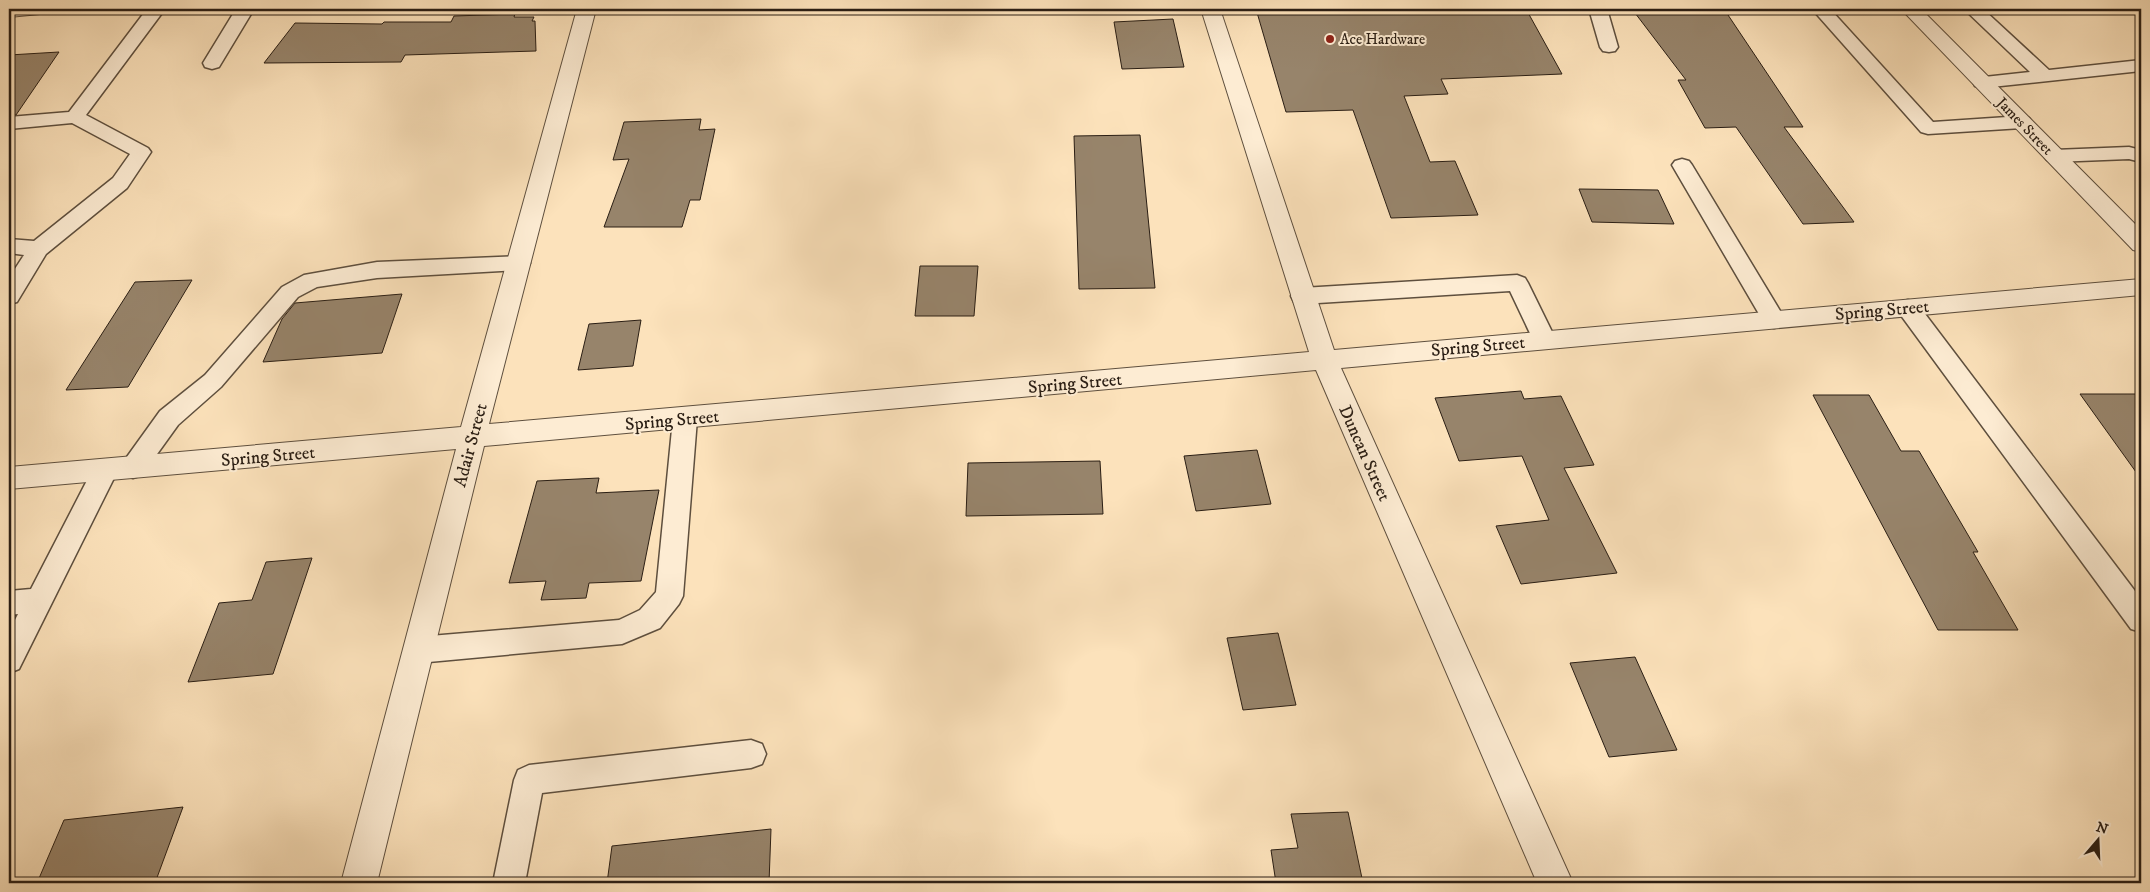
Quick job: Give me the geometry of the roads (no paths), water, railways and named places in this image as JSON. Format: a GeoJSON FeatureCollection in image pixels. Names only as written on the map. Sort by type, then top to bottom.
{"type":"FeatureCollection","features":[{"type":"Feature","properties":{"kind":"street"},"geometry":{"type":"LineString","coordinates":[[9,11],[42,9]]}},
{"type":"Feature","properties":{"kind":"street","name":"Adair Street"},"geometry":{"type":"LineString","coordinates":[[359,883],[472,438],[586,9]]}},
{"type":"Feature","properties":{"kind":"street","name":"Duncan Street"},"geometry":{"type":"LineString","coordinates":[[1210,9],[1324,360],[1555,883]]}},
{"type":"Feature","properties":{"kind":"street","name":"James Street"},"geometry":{"type":"LineString","coordinates":[[1910,9],[2141,244]]}},
{"type":"Feature","properties":{"kind":"street","name":"Spring Street"},"geometry":{"type":"LineString","coordinates":[[9,478],[685,419],[2141,287]]}},
{"type":"Feature","properties":{"kind":"lane"},"geometry":{"type":"LineString","coordinates":[[75,117],[156,9]]}},
{"type":"Feature","properties":{"kind":"lane"},"geometry":{"type":"LineString","coordinates":[[212,63],[245,9]]}},
{"type":"Feature","properties":{"kind":"lane"},"geometry":{"type":"LineString","coordinates":[[1598,9],[1609,47]]}},
{"type":"Feature","properties":{"kind":"lane"},"geometry":{"type":"LineString","coordinates":[[1821,9],[1928,128],[2022,122]]}},
{"type":"Feature","properties":{"kind":"lane"},"geometry":{"type":"LineString","coordinates":[[1973,9],[2044,74]]}},
{"type":"Feature","properties":{"kind":"lane"},"geometry":{"type":"LineString","coordinates":[[1982,82],[2044,74],[2141,66]]}},
{"type":"Feature","properties":{"kind":"lane"},"geometry":{"type":"LineString","coordinates":[[9,123],[75,117],[141,152],[120,183],[38,249],[9,296]]}},
{"type":"Feature","properties":{"kind":"lane"},"geometry":{"type":"LineString","coordinates":[[2054,156],[2129,152],[2141,156]]}},
{"type":"Feature","properties":{"kind":"lane"},"geometry":{"type":"LineString","coordinates":[[1682,165],[1774,320]]}},
{"type":"Feature","properties":{"kind":"lane"},"geometry":{"type":"LineString","coordinates":[[9,246],[38,249]]}},
{"type":"Feature","properties":{"kind":"lane"},"geometry":{"type":"LineString","coordinates":[[133,468],[169,418],[213,381],[290,292],[312,280],[376,270],[519,263]]}},
{"type":"Feature","properties":{"kind":"lane"},"geometry":{"type":"LineString","coordinates":[[1302,296],[1517,283],[1544,340]]}},
{"type":"Feature","properties":{"kind":"lane"},"geometry":{"type":"LineString","coordinates":[[1908,308],[2141,620]]}},
{"type":"Feature","properties":{"kind":"lane"},"geometry":{"type":"LineString","coordinates":[[418,650],[622,632],[650,619],[668,596],[685,419]]}},
{"type":"Feature","properties":{"kind":"lane"},"geometry":{"type":"LineString","coordinates":[[9,660],[105,470]]}},
{"type":"Feature","properties":{"kind":"lane"},"geometry":{"type":"LineString","coordinates":[[9,603],[38,600]]}},
{"type":"Feature","properties":{"kind":"lane"},"geometry":{"type":"LineString","coordinates":[[510,883],[529,780],[750,754]]}},
{"type":"Feature","properties":{"kind":"place","name":"Ace Hardware"},"geometry":{"type":"Point","coordinates":[1330,39]}}]}
